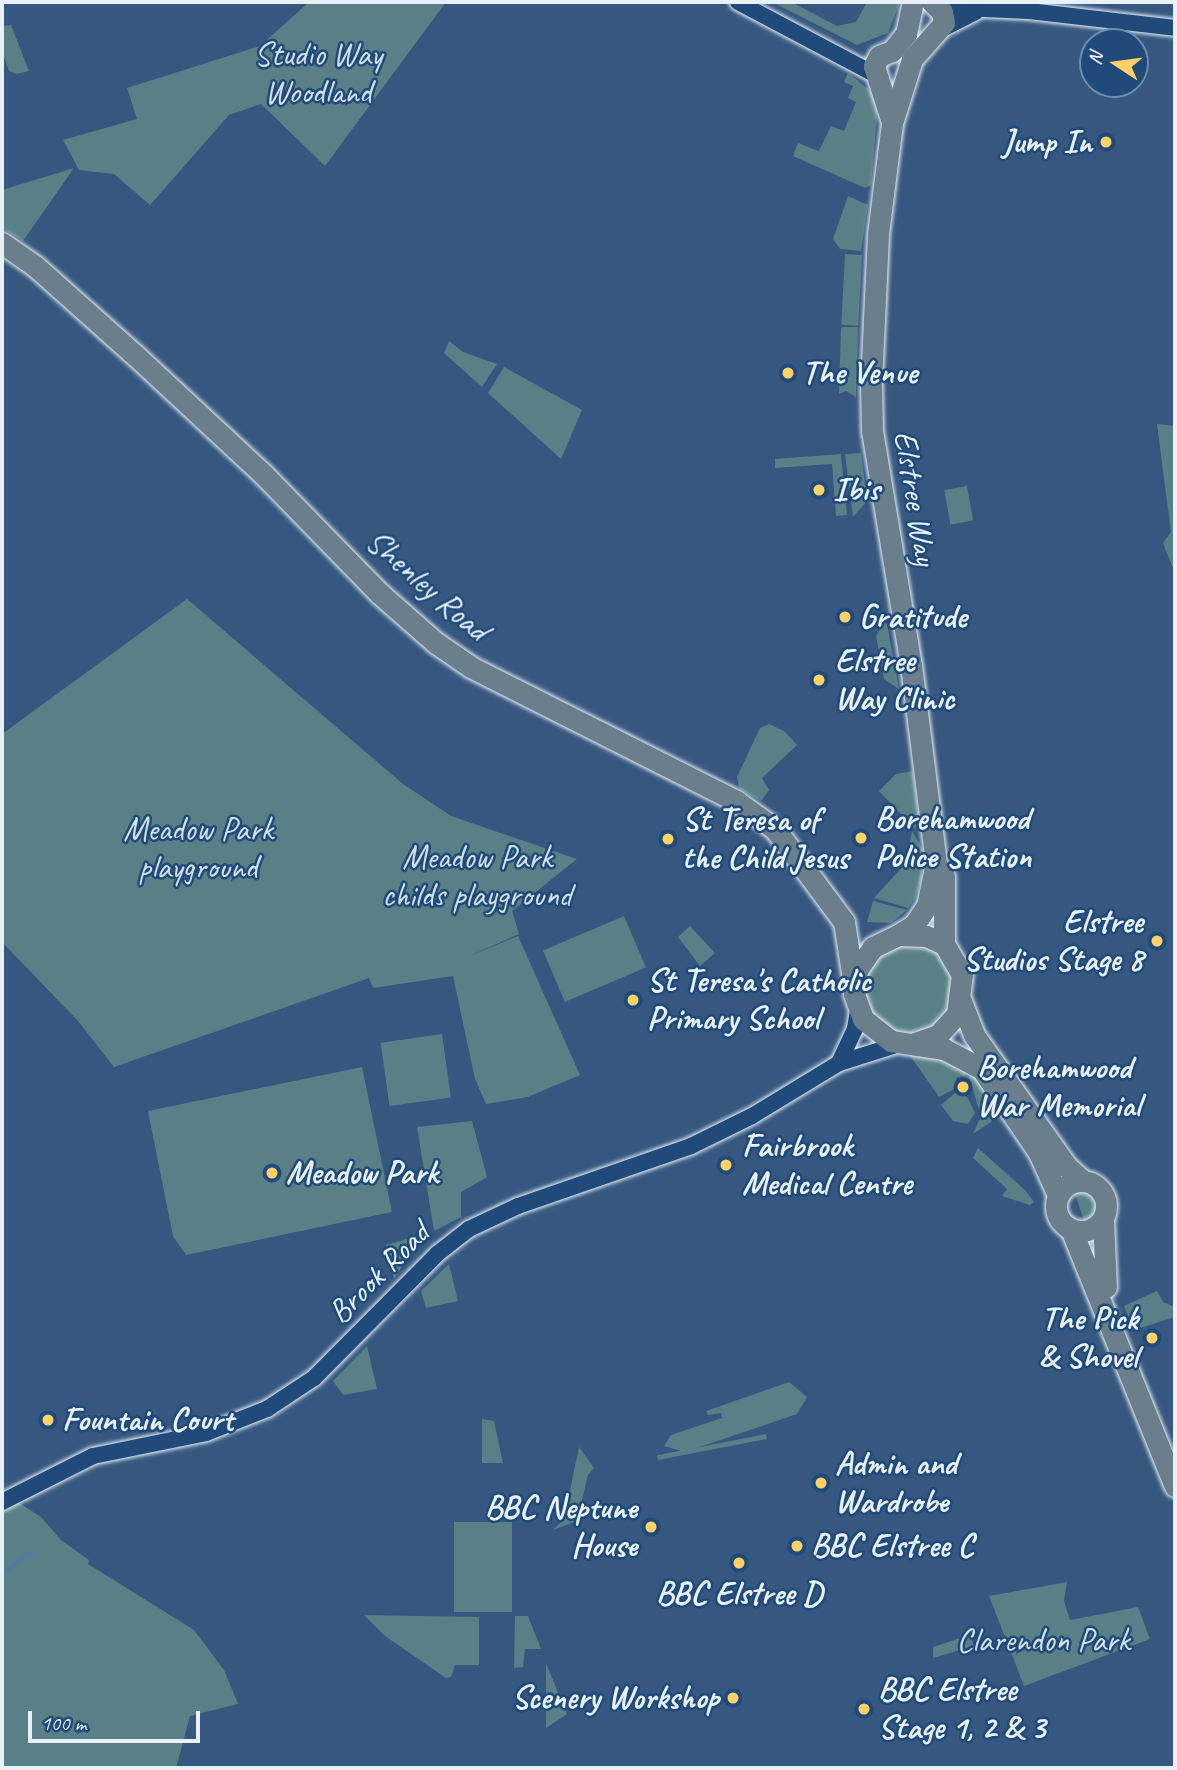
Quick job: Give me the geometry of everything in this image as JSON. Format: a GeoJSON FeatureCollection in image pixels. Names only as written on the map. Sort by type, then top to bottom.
{"type":"FeatureCollection","features":[{"type":"Feature","properties":{"kind":"main road"},"geometry":{"type":"LineString","coordinates":[[924,8],[944,17],[937,32],[919,34],[924,8]]}},
{"type":"Feature","properties":{"kind":"main road"},"geometry":{"type":"LineString","coordinates":[[882,65],[924,8]]}},
{"type":"Feature","properties":{"kind":"main road","name":"Elstree Way"},"geometry":{"type":"LineString","coordinates":[[892,937],[914,925],[927,906],[936,863],[911,672],[871,407],[878,234],[892,123],[906,72],[937,32]]}},
{"type":"Feature","properties":{"kind":"main road"},"geometry":{"type":"LineString","coordinates":[[904,59],[906,72],[896,83],[882,65],[904,59]]}},
{"type":"Feature","properties":{"kind":"main road","name":"Elstree Way"},"geometry":{"type":"LineString","coordinates":[[882,65],[892,123]]}},
{"type":"Feature","properties":{"kind":"main road","name":"Shenley Road"},"geometry":{"type":"LineString","coordinates":[[2,243],[36,266],[146,366],[418,629],[471,667],[747,807],[775,829],[844,922],[854,985]]}},
{"type":"Feature","properties":{"kind":"main road","name":"Elstree Way"},"geometry":{"type":"LineString","coordinates":[[911,672],[917,678],[928,731],[945,863],[944,944]]}},
{"type":"Feature","properties":{"kind":"main road"},"geometry":{"type":"LineString","coordinates":[[844,922],[892,937],[926,936],[944,944],[962,975],[961,1001],[974,1035],[1067,1167],[1102,1192],[1107,1203],[1103,1219],[1107,1292],[1175,1453]]}},
{"type":"Feature","properties":{"kind":"main road"},"geometry":{"type":"LineString","coordinates":[[892,937],[864,956],[854,985],[858,1009],[871,1028],[909,1043],[959,1054],[982,1069],[1038,1151],[1058,1195],[1056,1212],[1072,1229],[1175,1486]]}},
{"type":"Feature","properties":{"kind":"main road"},"geometry":{"type":"LineString","coordinates":[[909,1043],[949,1026],[961,1001]]}},
{"type":"Feature","properties":{"kind":"main road"},"geometry":{"type":"LineString","coordinates":[[1058,1195],[1069,1183],[1082,1180]]}},
{"type":"Feature","properties":{"kind":"main road"},"geometry":{"type":"LineString","coordinates":[[1072,1229],[1089,1230],[1103,1219]]}},
{"type":"Feature","properties":{"kind":"street"},"geometry":{"type":"LineString","coordinates":[[738,2],[841,53],[882,65]]}},
{"type":"Feature","properties":{"kind":"street"},"geometry":{"type":"LineString","coordinates":[[924,8],[976,11],[1003,8],[1175,28]]}},
{"type":"Feature","properties":{"kind":"street"},"geometry":{"type":"LineString","coordinates":[[937,32],[976,11]]}},
{"type":"Feature","properties":{"kind":"street"},"geometry":{"type":"LineString","coordinates":[[839,1063],[855,1029],[858,1009]]}},
{"type":"Feature","properties":{"kind":"street","name":"Brook Road"},"geometry":{"type":"LineString","coordinates":[[2,1502],[93,1456],[206,1433],[267,1409],[314,1378],[437,1254],[469,1229],[518,1206],[691,1146],[752,1116],[839,1063],[909,1043]]}},
{"type":"Feature","properties":{"kind":"green space","name":"Studio Way Woodland"},"geometry":{"type":"Polygon","coordinates":[[[309,2],[446,2],[325,166],[261,104],[229,115],[150,205],[114,174],[79,170],[63,140],[137,119],[127,88],[260,46],[309,2]]]}},
{"type":"Feature","properties":{"kind":"green space"},"geometry":{"type":"Polygon","coordinates":[[[772,2],[791,2],[837,26],[856,22],[867,2],[900,2],[888,33],[857,45],[772,2]]]}},
{"type":"Feature","properties":{"kind":"green space"},"geometry":{"type":"Polygon","coordinates":[[[11,25],[29,71],[16,74],[9,71],[2,52],[2,26],[11,25]]]}},
{"type":"Feature","properties":{"kind":"green space"},"geometry":{"type":"Polygon","coordinates":[[[848,73],[872,92],[878,105],[871,185],[865,188],[793,156],[798,143],[819,151],[831,126],[844,131],[856,102],[848,98],[853,86],[844,82],[848,73]]]}},
{"type":"Feature","properties":{"kind":"green space"},"geometry":{"type":"Polygon","coordinates":[[[74,168],[23,241],[2,228],[2,190],[74,168]]]}},
{"type":"Feature","properties":{"kind":"green space"},"geometry":{"type":"Polygon","coordinates":[[[848,196],[868,205],[861,251],[840,249],[833,239],[848,196]]]}},
{"type":"Feature","properties":{"kind":"green space"},"geometry":{"type":"Polygon","coordinates":[[[845,254],[862,255],[858,326],[841,325],[845,254]]]}},
{"type":"Feature","properties":{"kind":"green space"},"geometry":{"type":"Polygon","coordinates":[[[841,327],[858,327],[856,397],[846,391],[839,394],[841,327]]]}},
{"type":"Feature","properties":{"kind":"green space"},"geometry":{"type":"Polygon","coordinates":[[[449,341],[463,352],[497,364],[482,387],[444,353],[449,341]]]}},
{"type":"Feature","properties":{"kind":"green space"},"geometry":{"type":"Polygon","coordinates":[[[504,367],[582,410],[561,459],[488,393],[504,367]]]}},
{"type":"Feature","properties":{"kind":"green space"},"geometry":{"type":"Polygon","coordinates":[[[1157,424],[1175,426],[1175,573],[1163,543],[1171,532],[1157,424]]]}},
{"type":"Feature","properties":{"kind":"green space"},"geometry":{"type":"Polygon","coordinates":[[[861,453],[867,501],[853,517],[845,454],[861,453]]]}},
{"type":"Feature","properties":{"kind":"green space"},"geometry":{"type":"Polygon","coordinates":[[[841,454],[847,515],[836,516],[832,464],[775,468],[775,459],[841,454]]]}},
{"type":"Feature","properties":{"kind":"green space"},"geometry":{"type":"Polygon","coordinates":[[[967,486],[973,520],[950,524],[944,490],[967,486]]]}},
{"type":"Feature","properties":{"kind":"green space","name":"Meadow Park"},"geometry":{"type":"Polygon","coordinates":[[[187,599],[403,784],[451,816],[577,859],[512,911],[519,934],[467,957],[518,936],[580,1075],[528,1097],[486,1104],[475,1079],[453,976],[373,988],[369,978],[114,1067],[78,1021],[2,942],[2,734],[187,599]]]}},
{"type":"Feature","properties":{"kind":"green space"},"geometry":{"type":"Polygon","coordinates":[[[884,622],[887,624],[899,689],[884,679],[876,636],[884,622]]]}},
{"type":"Feature","properties":{"kind":"green space"},"geometry":{"type":"Polygon","coordinates":[[[769,724],[784,731],[797,745],[762,778],[769,790],[761,801],[739,788],[737,777],[760,728],[769,724]]]}},
{"type":"Feature","properties":{"kind":"green space"},"geometry":{"type":"Polygon","coordinates":[[[913,771],[918,814],[915,829],[879,791],[896,774],[913,771]]]}},
{"type":"Feature","properties":{"kind":"green space"},"geometry":{"type":"Polygon","coordinates":[[[912,831],[923,850],[922,878],[908,908],[874,898],[906,863],[912,831]]]}},
{"type":"Feature","properties":{"kind":"green space"},"geometry":{"type":"Polygon","coordinates":[[[873,901],[907,910],[891,923],[867,922],[873,901]]]}},
{"type":"Feature","properties":{"kind":"green space"},"geometry":{"type":"Polygon","coordinates":[[[624,916],[646,968],[565,1002],[543,950],[624,916]]]}},
{"type":"Feature","properties":{"kind":"green space"},"geometry":{"type":"Polygon","coordinates":[[[690,926],[715,953],[700,966],[678,937],[690,926]]]}},
{"type":"Feature","properties":{"kind":"green space"},"geometry":{"type":"Polygon","coordinates":[[[909,943],[926,947],[941,956],[950,971],[954,988],[950,1005],[941,1020],[926,1029],[909,1033],[892,1029],[877,1020],[868,1005],[864,988],[868,971],[877,956],[892,947],[909,943]]]}},
{"type":"Feature","properties":{"kind":"green space"},"geometry":{"type":"Polygon","coordinates":[[[442,1034],[451,1097],[390,1106],[381,1043],[442,1034]]]}},
{"type":"Feature","properties":{"kind":"green space"},"geometry":{"type":"Polygon","coordinates":[[[909,1054],[942,1057],[968,1068],[965,1076],[957,1077],[954,1089],[939,1097],[909,1054]]]}},
{"type":"Feature","properties":{"kind":"green space","name":"Meadow Park"},"geometry":{"type":"Polygon","coordinates":[[[362,1067],[392,1212],[186,1255],[173,1236],[148,1111],[362,1067]]]}},
{"type":"Feature","properties":{"kind":"green space"},"geometry":{"type":"Polygon","coordinates":[[[975,1073],[998,1110],[991,1122],[973,1134],[981,1116],[969,1077],[975,1073]]]}},
{"type":"Feature","properties":{"kind":"green space"},"geometry":{"type":"Polygon","coordinates":[[[955,1093],[967,1097],[975,1113],[968,1124],[953,1121],[941,1105],[955,1093]]]}},
{"type":"Feature","properties":{"kind":"green space"},"geometry":{"type":"Polygon","coordinates":[[[472,1121],[487,1177],[461,1192],[461,1217],[434,1231],[417,1127],[472,1121]]]}},
{"type":"Feature","properties":{"kind":"green space"},"geometry":{"type":"Polygon","coordinates":[[[978,1148],[1025,1190],[1034,1202],[1030,1205],[1002,1196],[1007,1189],[973,1158],[978,1148]]]}},
{"type":"Feature","properties":{"kind":"green space"},"geometry":{"type":"Polygon","coordinates":[[[1086,1189],[1097,1204],[1094,1216],[1084,1221],[1074,1191],[1086,1189]]]}},
{"type":"Feature","properties":{"kind":"green space"},"geometry":{"type":"Polygon","coordinates":[[[407,1239],[416,1244],[394,1279],[386,1245],[407,1239]]]}},
{"type":"Feature","properties":{"kind":"green space"},"geometry":{"type":"Polygon","coordinates":[[[449,1264],[458,1301],[426,1308],[421,1291],[449,1264]]]}},
{"type":"Feature","properties":{"kind":"green space"},"geometry":{"type":"Polygon","coordinates":[[[1157,1291],[1163,1302],[1175,1307],[1175,1317],[1134,1330],[1124,1306],[1157,1291]]]}},
{"type":"Feature","properties":{"kind":"green space"},"geometry":{"type":"Polygon","coordinates":[[[367,1346],[377,1389],[343,1395],[333,1381],[367,1346]]]}},
{"type":"Feature","properties":{"kind":"green space"},"geometry":{"type":"Polygon","coordinates":[[[789,1382],[807,1397],[797,1414],[685,1452],[664,1446],[671,1435],[722,1418],[721,1413],[708,1415],[706,1411],[789,1382]]]}},
{"type":"Feature","properties":{"kind":"green space"},"geometry":{"type":"Polygon","coordinates":[[[482,1419],[494,1421],[503,1463],[482,1463],[482,1419]]]}},
{"type":"Feature","properties":{"kind":"green space"},"geometry":{"type":"Polygon","coordinates":[[[766,1434],[767,1439],[658,1460],[657,1455],[766,1434]]]}},
{"type":"Feature","properties":{"kind":"green space"},"geometry":{"type":"Polygon","coordinates":[[[579,1447],[594,1468],[588,1475],[577,1521],[553,1530],[564,1519],[579,1447]]]}},
{"type":"Feature","properties":{"kind":"green space"},"geometry":{"type":"Polygon","coordinates":[[[16,1501],[41,1517],[61,1540],[89,1560],[88,1564],[194,1630],[224,1670],[238,1704],[190,1716],[176,1768],[2,1768],[2,1509],[16,1501]]]}},
{"type":"Feature","properties":{"kind":"green space"},"geometry":{"type":"Polygon","coordinates":[[[454,1522],[512,1522],[512,1612],[454,1612],[454,1522]]]}},
{"type":"Feature","properties":{"kind":"green space","name":"Clarendon Park"},"geometry":{"type":"Polygon","coordinates":[[[1067,1582],[1064,1601],[1070,1620],[1138,1607],[1150,1639],[1024,1686],[989,1596],[1067,1582]]]}},
{"type":"Feature","properties":{"kind":"green space"},"geometry":{"type":"Polygon","coordinates":[[[364,1615],[479,1617],[479,1665],[455,1665],[451,1677],[446,1678],[385,1636],[364,1615]]]}},
{"type":"Feature","properties":{"kind":"green space"},"geometry":{"type":"Polygon","coordinates":[[[515,1616],[528,1616],[541,1649],[525,1649],[523,1667],[514,1668],[515,1616]]]}},
{"type":"Feature","properties":{"kind":"green space"},"geometry":{"type":"Polygon","coordinates":[[[970,1635],[974,1646],[933,1658],[933,1647],[970,1635]]]}},
{"type":"Feature","properties":{"kind":"green space"},"geometry":{"type":"Polygon","coordinates":[[[546,1663],[567,1714],[546,1728],[546,1663]]]}},
{"type":"Feature","properties":{"kind":"waterway"},"geometry":{"type":"LineString","coordinates":[[2,1574],[31,1552]]}},
{"type":"Feature","properties":{"kind":"place","name":"Jump In"},"geometry":{"type":"Point","coordinates":[1106,142]}},
{"type":"Feature","properties":{"kind":"place","name":"The Venue"},"geometry":{"type":"Point","coordinates":[788,373]}},
{"type":"Feature","properties":{"kind":"place","name":"Ibis"},"geometry":{"type":"Point","coordinates":[819,490]}},
{"type":"Feature","properties":{"kind":"place","name":"Gratitude"},"geometry":{"type":"Point","coordinates":[845,617]}},
{"type":"Feature","properties":{"kind":"place","name":"Elstree Way Clinic"},"geometry":{"type":"Point","coordinates":[819,680]}},
{"type":"Feature","properties":{"kind":"place","name":"Borehamwood Police Station"},"geometry":{"type":"Point","coordinates":[861,838]}},
{"type":"Feature","properties":{"kind":"place","name":"St Teresa of the Child Jesus"},"geometry":{"type":"Point","coordinates":[668,839]}},
{"type":"Feature","properties":{"kind":"place","name":"Elstree Studios Stage 8"},"geometry":{"type":"Point","coordinates":[1157,941]}},
{"type":"Feature","properties":{"kind":"place","name":"St Teresa's Catholic Primary School"},"geometry":{"type":"Point","coordinates":[633,1000]}},
{"type":"Feature","properties":{"kind":"place","name":"Borehamwood War Memorial"},"geometry":{"type":"Point","coordinates":[963,1087]}},
{"type":"Feature","properties":{"kind":"place","name":"Fairbrook Medical Centre"},"geometry":{"type":"Point","coordinates":[726,1165]}},
{"type":"Feature","properties":{"kind":"place","name":"Meadow Park"},"geometry":{"type":"Point","coordinates":[272,1173]}},
{"type":"Feature","properties":{"kind":"place","name":"The Pick & Shovel"},"geometry":{"type":"Point","coordinates":[1152,1338]}},
{"type":"Feature","properties":{"kind":"place","name":"Fountain Court"},"geometry":{"type":"Point","coordinates":[48,1420]}},
{"type":"Feature","properties":{"kind":"place","name":"Admin and Wardrobe"},"geometry":{"type":"Point","coordinates":[821,1483]}},
{"type":"Feature","properties":{"kind":"place","name":"BBC Neptune House"},"geometry":{"type":"Point","coordinates":[651,1527]}},
{"type":"Feature","properties":{"kind":"place","name":"BBC Elstree C"},"geometry":{"type":"Point","coordinates":[797,1546]}},
{"type":"Feature","properties":{"kind":"place","name":"BBC Elstree D"},"geometry":{"type":"Point","coordinates":[739,1563]}},
{"type":"Feature","properties":{"kind":"place","name":"Scenery Workshop"},"geometry":{"type":"Point","coordinates":[733,1698]}},
{"type":"Feature","properties":{"kind":"place","name":"BBC Elstree Stage 1, 2 & 3"},"geometry":{"type":"Point","coordinates":[864,1709]}},
{"type":"Feature","properties":{"kind":"park label","name":"Meadow Park playground"},"geometry":{"type":"Point","coordinates":[198,849]}},
{"type":"Feature","properties":{"kind":"park label","name":"Meadow Park childs playground"},"geometry":{"type":"Point","coordinates":[477,877]}}]}
